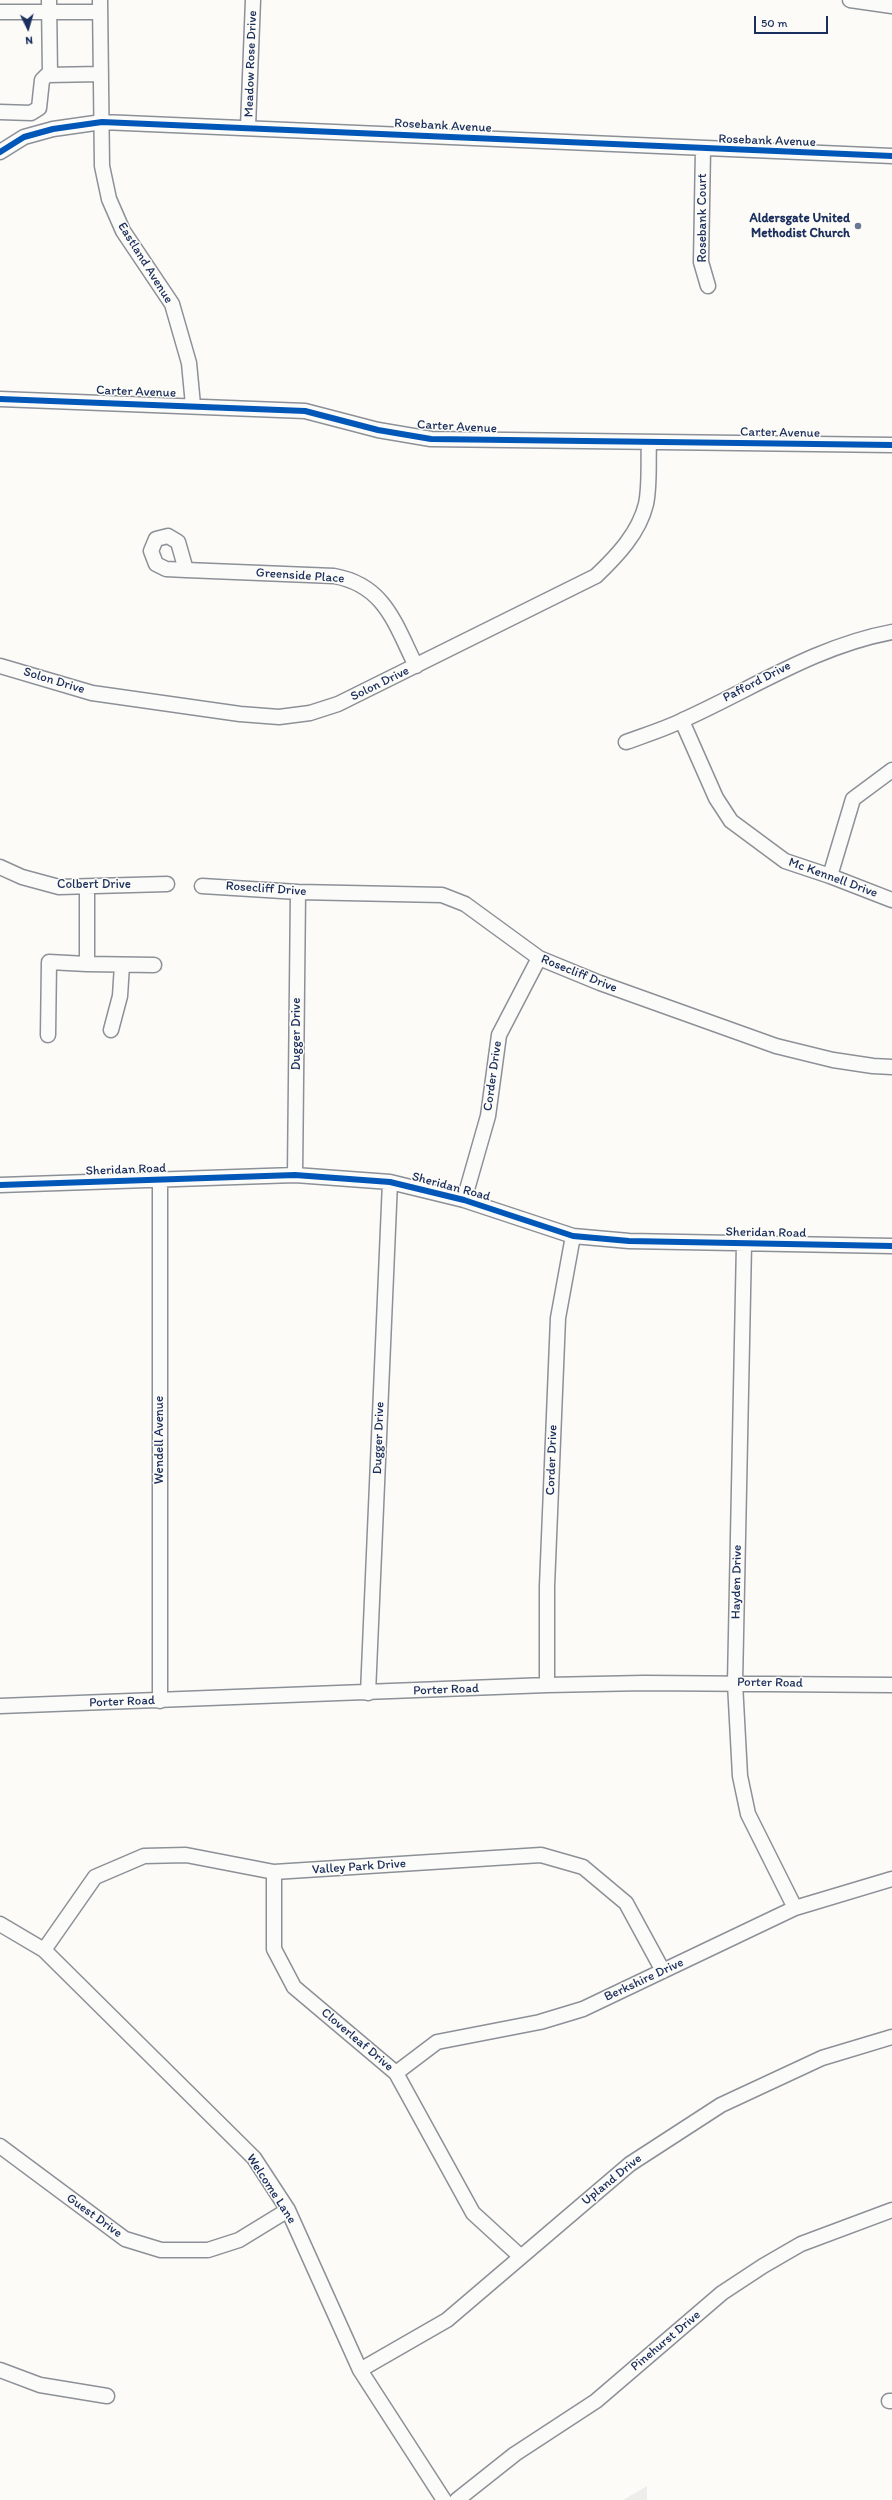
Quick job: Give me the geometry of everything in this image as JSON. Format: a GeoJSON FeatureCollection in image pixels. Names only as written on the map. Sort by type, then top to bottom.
{"type":"FeatureCollection","features":[{"type":"Feature","properties":{"kind":"street","name":"Meadow Rose Drive"},"geometry":{"type":"LineString","coordinates":[[248,127],[253,0]]}},
{"type":"Feature","properties":{"kind":"street"},"geometry":{"type":"LineString","coordinates":[[850,0],[892,6]]}},
{"type":"Feature","properties":{"kind":"street"},"geometry":{"type":"LineString","coordinates":[[0,12],[49,6],[100,6]]}},
{"type":"Feature","properties":{"kind":"street"},"geometry":{"type":"LineString","coordinates":[[49,6],[50,75]]}},
{"type":"Feature","properties":{"kind":"street","name":"Eastland Avenue"},"geometry":{"type":"LineString","coordinates":[[100,6],[102,166],[109,199],[123,231],[172,304],[189,363],[193,405]]}},
{"type":"Feature","properties":{"kind":"street"},"geometry":{"type":"LineString","coordinates":[[0,112],[31,113],[39,108],[42,80],[44,76],[101,74]]}},
{"type":"Feature","properties":{"kind":"street","name":"Rosebank Avenue"},"geometry":{"type":"LineString","coordinates":[[0,152],[24,136],[53,129],[102,122],[248,127],[703,149],[892,156]]}},
{"type":"Feature","properties":{"kind":"street","name":"Rosebank Court"},"geometry":{"type":"LineString","coordinates":[[703,149],[701,262],[708,286]]}},
{"type":"Feature","properties":{"kind":"street","name":"Carter Avenue"},"geometry":{"type":"LineString","coordinates":[[0,399],[193,405],[305,411],[378,430],[431,439],[892,445]]}},
{"type":"Feature","properties":{"kind":"street","name":"Solon Drive"},"geometry":{"type":"LineString","coordinates":[[0,666],[92,692],[240,714],[279,717],[310,713],[338,704],[596,576],[617,557],[634,532],[646,504],[649,442]]}},
{"type":"Feature","properties":{"kind":"street","name":"Greenside Place"},"geometry":{"type":"LineString","coordinates":[[186,570],[334,576],[350,579],[378,597],[388,610],[416,666]]}},
{"type":"Feature","properties":{"kind":"street","name":"Pafford Drive"},"geometry":{"type":"LineString","coordinates":[[626,742],[682,721],[797,662],[867,637],[892,632]]}},
{"type":"Feature","properties":{"kind":"street","name":"Mc Kennell Drive"},"geometry":{"type":"LineString","coordinates":[[682,721],[716,798],[731,821],[785,861],[830,876],[892,900]]}},
{"type":"Feature","properties":{"kind":"street"},"geometry":{"type":"LineString","coordinates":[[830,876],[853,799],[892,770]]}},
{"type":"Feature","properties":{"kind":"street","name":"Colbert Drive"},"geometry":{"type":"LineString","coordinates":[[0,867],[22,877],[59,887],[167,884]]}},
{"type":"Feature","properties":{"kind":"street","name":"Rosecliff Drive"},"geometry":{"type":"LineString","coordinates":[[202,886],[298,892],[442,895],[465,904],[539,958],[678,1013],[776,1046],[833,1060],[873,1066],[892,1067]]}},
{"type":"Feature","properties":{"kind":"street"},"geometry":{"type":"LineString","coordinates":[[87,887],[87,964]]}},
{"type":"Feature","properties":{"kind":"street","name":"Dugger Drive"},"geometry":{"type":"LineString","coordinates":[[296,1176],[298,892]]}},
{"type":"Feature","properties":{"kind":"street","name":"Corder Drive"},"geometry":{"type":"LineString","coordinates":[[464,1200],[488,1116],[499,1035],[539,958]]}},
{"type":"Feature","properties":{"kind":"street"},"geometry":{"type":"LineString","coordinates":[[48,1036],[49,962],[154,966]]}},
{"type":"Feature","properties":{"kind":"street"},"geometry":{"type":"LineString","coordinates":[[111,1030],[120,996],[122,965]]}},
{"type":"Feature","properties":{"kind":"street","name":"Sheridan Road"},"geometry":{"type":"LineString","coordinates":[[0,1185],[296,1176],[390,1182],[464,1200],[573,1236],[629,1241],[892,1246]]}},
{"type":"Feature","properties":{"kind":"street","name":"Wendell Avenue"},"geometry":{"type":"LineString","coordinates":[[160,1180],[160,1701]]}},
{"type":"Feature","properties":{"kind":"street","name":"Dugger Drive"},"geometry":{"type":"LineString","coordinates":[[368,1693],[390,1182]]}},
{"type":"Feature","properties":{"kind":"street","name":"Corder Drive"},"geometry":{"type":"LineString","coordinates":[[547,1685],[547,1586],[558,1318],[573,1236]]}},
{"type":"Feature","properties":{"kind":"street","name":"Hayden Drive"},"geometry":{"type":"LineString","coordinates":[[744,1244],[735,1683],[740,1776],[748,1814],[795,1908]]}},
{"type":"Feature","properties":{"kind":"street","name":"Porter Road"},"geometry":{"type":"LineString","coordinates":[[0,1706],[547,1685],[735,1683],[892,1685]]}},
{"type":"Feature","properties":{"kind":"street","name":"Valley Park Drive"},"geometry":{"type":"LineString","coordinates":[[44,1950],[95,1877],[144,1856],[186,1855],[274,1872],[541,1855],[583,1867],[626,1903],[663,1971]]}},
{"type":"Feature","properties":{"kind":"street","name":"Cloverleaf Drive"},"geometry":{"type":"LineString","coordinates":[[274,1872],[274,1949],[294,1986],[396,2073],[473,2214],[520,2256]]}},
{"type":"Feature","properties":{"kind":"street","name":"Berkshire Drive"},"geometry":{"type":"LineString","coordinates":[[396,2073],[437,2042],[559,2017],[583,2009],[795,1908],[892,1879]]}},
{"type":"Feature","properties":{"kind":"street","name":"Welcome Lane"},"geometry":{"type":"LineString","coordinates":[[0,1924],[44,1950],[254,2158],[288,2210],[360,2370],[444,2500]]}},
{"type":"Feature","properties":{"kind":"street","name":"Upland Drive"},"geometry":{"type":"LineString","coordinates":[[360,2370],[446,2320],[630,2164],[722,2105],[822,2058],[892,2037]]}},
{"type":"Feature","properties":{"kind":"street","name":"Guest Drive"},"geometry":{"type":"LineString","coordinates":[[0,2146],[125,2239],[161,2250],[208,2250],[239,2240],[288,2210]]}},
{"type":"Feature","properties":{"kind":"street","name":"Pinehurst Drive"},"geometry":{"type":"LineString","coordinates":[[457,2500],[515,2454],[596,2402],[722,2293],[763,2266],[801,2244],[892,2210]]}},
{"type":"Feature","properties":{"kind":"street"},"geometry":{"type":"LineString","coordinates":[[0,2370],[40,2385],[107,2396]]}},
{"type":"Feature","properties":{"kind":"shaded area"},"geometry":{"type":"Polygon","coordinates":[[[647,2486],[647,2500],[623,2500],[647,2486]]]}},
{"type":"Feature","properties":{"kind":"cycle path"},"geometry":{"type":"LineString","coordinates":[[0,152],[24,137],[53,129],[102,122],[892,156]]}},
{"type":"Feature","properties":{"kind":"cycle path"},"geometry":{"type":"LineString","coordinates":[[0,399],[305,411],[378,430],[431,439],[892,445]]}},
{"type":"Feature","properties":{"kind":"cycle path"},"geometry":{"type":"LineString","coordinates":[[0,1185],[295,1175],[390,1182],[464,1200],[573,1236],[629,1241],[892,1246]]}},
{"type":"Feature","properties":{"kind":"place","name":"Aldersgate United Methodist Church"},"geometry":{"type":"Point","coordinates":[858,226]}}]}
